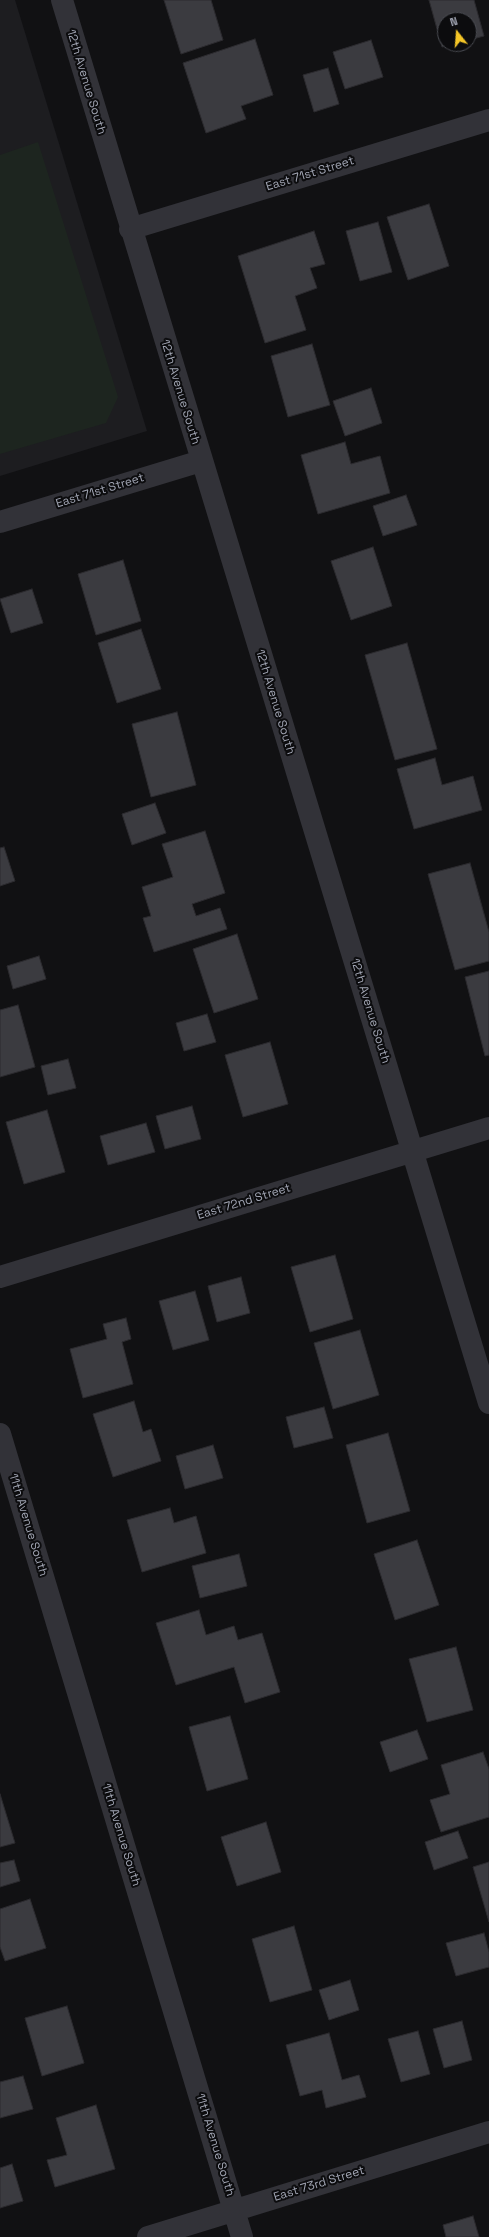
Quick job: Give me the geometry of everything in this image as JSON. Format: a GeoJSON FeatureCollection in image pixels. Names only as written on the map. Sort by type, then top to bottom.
{"type":"FeatureCollection","features":[{"type":"Feature","properties":{"kind":"street","name":"12th Avenue South"},"geometry":{"type":"LineString","coordinates":[[62,0],[130,229],[489,1403]]}},
{"type":"Feature","properties":{"kind":"street","name":"East 71st Street"},"geometry":{"type":"LineString","coordinates":[[130,229],[489,120]]}},
{"type":"Feature","properties":{"kind":"street","name":"East 71st Street"},"geometry":{"type":"LineString","coordinates":[[0,522],[201,461]]}},
{"type":"Feature","properties":{"kind":"street","name":"East 72nd Street"},"geometry":{"type":"LineString","coordinates":[[0,1277],[489,1128]]}},
{"type":"Feature","properties":{"kind":"street","name":"11th Avenue South"},"geometry":{"type":"LineString","coordinates":[[0,1434],[242,2237]]}},
{"type":"Feature","properties":{"kind":"street","name":"East 73rd Street"},"geometry":{"type":"LineString","coordinates":[[148,2237],[489,2132]]}},
{"type":"Feature","properties":{"kind":"shaded area"},"geometry":{"type":"Polygon","coordinates":[[[0,0],[15,0],[147,431],[0,476],[0,0]]]}},
{"type":"Feature","properties":{"kind":"shaded area"},"geometry":{"type":"Polygon","coordinates":[[[38,142],[118,397],[106,423],[0,454],[0,155],[38,142]]]}},
{"type":"Feature","properties":{"kind":"building"},"geometry":{"type":"Polygon","coordinates":[[[164,0],[211,0],[223,40],[181,54],[164,0]]]}},
{"type":"Feature","properties":{"kind":"building"},"geometry":{"type":"Polygon","coordinates":[[[429,0],[474,0],[484,36],[477,38],[477,12],[437,12],[437,29],[429,0]]]}},
{"type":"Feature","properties":{"kind":"building"},"geometry":{"type":"Polygon","coordinates":[[[255,39],[273,95],[241,106],[246,119],[206,133],[183,63],[255,39]]]}},
{"type":"Feature","properties":{"kind":"building"},"geometry":{"type":"Polygon","coordinates":[[[371,40],[383,77],[345,89],[333,52],[371,40]]]}},
{"type":"Feature","properties":{"kind":"building"},"geometry":{"type":"Polygon","coordinates":[[[328,68],[339,104],[314,112],[303,75],[328,68]]]}},
{"type":"Feature","properties":{"kind":"building"},"geometry":{"type":"Polygon","coordinates":[[[429,204],[449,266],[408,280],[387,217],[429,204]]]}},
{"type":"Feature","properties":{"kind":"building"},"geometry":{"type":"Polygon","coordinates":[[[378,222],[392,272],[360,281],[346,231],[378,222]]]}},
{"type":"Feature","properties":{"kind":"building"},"geometry":{"type":"Polygon","coordinates":[[[314,231],[325,264],[310,268],[317,288],[295,296],[306,330],[265,343],[238,256],[314,231]]]}},
{"type":"Feature","properties":{"kind":"building"},"geometry":{"type":"Polygon","coordinates":[[[312,344],[330,405],[288,417],[271,356],[312,344]]]}},
{"type":"Feature","properties":{"kind":"building"},"geometry":{"type":"Polygon","coordinates":[[[371,388],[382,423],[345,436],[333,401],[371,388]]]}},
{"type":"Feature","properties":{"kind":"building"},"geometry":{"type":"Polygon","coordinates":[[[345,442],[351,464],[380,456],[390,493],[318,514],[301,455],[345,442]]]}},
{"type":"Feature","properties":{"kind":"building"},"geometry":{"type":"Polygon","coordinates":[[[406,495],[417,525],[383,536],[373,506],[406,495]]]}},
{"type":"Feature","properties":{"kind":"building"},"geometry":{"type":"Polygon","coordinates":[[[373,547],[392,606],[351,620],[331,561],[373,547]]]}},
{"type":"Feature","properties":{"kind":"building"},"geometry":{"type":"Polygon","coordinates":[[[123,560],[141,621],[96,635],[78,574],[123,560]]]}},
{"type":"Feature","properties":{"kind":"building"},"geometry":{"type":"Polygon","coordinates":[[[32,589],[43,623],[11,633],[0,599],[32,589]]]}},
{"type":"Feature","properties":{"kind":"building"},"geometry":{"type":"Polygon","coordinates":[[[141,629],[161,689],[117,703],[98,643],[141,629]]]}},
{"type":"Feature","properties":{"kind":"building"},"geometry":{"type":"Polygon","coordinates":[[[407,643],[437,749],[395,760],[365,655],[407,643]]]}},
{"type":"Feature","properties":{"kind":"building"},"geometry":{"type":"Polygon","coordinates":[[[177,712],[196,785],[151,797],[132,724],[177,712]]]}},
{"type":"Feature","properties":{"kind":"building"},"geometry":{"type":"Polygon","coordinates":[[[435,758],[442,785],[473,776],[482,810],[414,829],[397,769],[435,758]]]}},
{"type":"Feature","properties":{"kind":"building"},"geometry":{"type":"Polygon","coordinates":[[[155,803],[166,833],[132,845],[122,814],[155,803]]]}},
{"type":"Feature","properties":{"kind":"building"},"geometry":{"type":"Polygon","coordinates":[[[205,831],[225,893],[192,904],[196,916],[220,908],[227,929],[154,952],[143,918],[151,916],[142,887],[173,877],[162,844],[205,831]]]}},
{"type":"Feature","properties":{"kind":"building"},"geometry":{"type":"Polygon","coordinates":[[[4,847],[15,881],[0,886],[0,848],[4,847]]]}},
{"type":"Feature","properties":{"kind":"building"},"geometry":{"type":"Polygon","coordinates":[[[470,863],[489,932],[489,961],[455,970],[428,874],[470,863]]]}},
{"type":"Feature","properties":{"kind":"building"},"geometry":{"type":"Polygon","coordinates":[[[237,934],[258,999],[214,1013],[193,949],[237,934]]]}},
{"type":"Feature","properties":{"kind":"building"},"geometry":{"type":"Polygon","coordinates":[[[39,956],[46,979],[13,989],[7,966],[39,956]]]}},
{"type":"Feature","properties":{"kind":"building"},"geometry":{"type":"Polygon","coordinates":[[[489,971],[489,1055],[485,1056],[465,977],[489,971]]]}},
{"type":"Feature","properties":{"kind":"building"},"geometry":{"type":"Polygon","coordinates":[[[18,1005],[35,1067],[0,1077],[0,1010],[18,1005]]]}},
{"type":"Feature","properties":{"kind":"building"},"geometry":{"type":"Polygon","coordinates":[[[207,1014],[216,1042],[184,1051],[176,1023],[207,1014]]]}},
{"type":"Feature","properties":{"kind":"building"},"geometry":{"type":"Polygon","coordinates":[[[270,1042],[288,1104],[243,1117],[225,1055],[270,1042]]]}},
{"type":"Feature","properties":{"kind":"building"},"geometry":{"type":"Polygon","coordinates":[[[68,1059],[76,1088],[48,1095],[41,1066],[68,1059]]]}},
{"type":"Feature","properties":{"kind":"building"},"geometry":{"type":"Polygon","coordinates":[[[192,1106],[201,1139],[165,1149],[156,1116],[192,1106]]]}},
{"type":"Feature","properties":{"kind":"building"},"geometry":{"type":"Polygon","coordinates":[[[47,1110],[65,1172],[24,1184],[6,1122],[47,1110]]]}},
{"type":"Feature","properties":{"kind":"building"},"geometry":{"type":"Polygon","coordinates":[[[146,1123],[155,1152],[108,1165],[100,1136],[146,1123]]]}},
{"type":"Feature","properties":{"kind":"building"},"geometry":{"type":"Polygon","coordinates":[[[335,1255],[353,1319],[310,1332],[291,1267],[335,1255]]]}},
{"type":"Feature","properties":{"kind":"building"},"geometry":{"type":"Polygon","coordinates":[[[241,1277],[250,1313],[217,1322],[208,1286],[241,1277]]]}},
{"type":"Feature","properties":{"kind":"building"},"geometry":{"type":"Polygon","coordinates":[[[195,1291],[209,1340],[173,1350],[159,1301],[195,1291]]]}},
{"type":"Feature","properties":{"kind":"building"},"geometry":{"type":"Polygon","coordinates":[[[126,1318],[131,1339],[122,1342],[133,1384],[83,1398],[70,1349],[107,1339],[103,1324],[126,1318]]]}},
{"type":"Feature","properties":{"kind":"building"},"geometry":{"type":"Polygon","coordinates":[[[360,1330],[379,1395],[333,1409],[314,1343],[360,1330]]]}},
{"type":"Feature","properties":{"kind":"building"},"geometry":{"type":"Polygon","coordinates":[[[134,1401],[143,1432],[151,1429],[161,1461],[113,1477],[93,1414],[134,1401]]]}},
{"type":"Feature","properties":{"kind":"building"},"geometry":{"type":"Polygon","coordinates":[[[324,1407],[333,1438],[294,1448],[286,1417],[324,1407]]]}},
{"type":"Feature","properties":{"kind":"building"},"geometry":{"type":"Polygon","coordinates":[[[388,1433],[410,1511],[367,1523],[346,1445],[388,1433]]]}},
{"type":"Feature","properties":{"kind":"building"},"geometry":{"type":"Polygon","coordinates":[[[213,1445],[223,1478],[185,1489],[176,1456],[213,1445]]]}},
{"type":"Feature","properties":{"kind":"building"},"geometry":{"type":"Polygon","coordinates":[[[170,1508],[174,1523],[196,1516],[206,1553],[142,1572],[127,1520],[170,1508]]]}},
{"type":"Feature","properties":{"kind":"building"},"geometry":{"type":"Polygon","coordinates":[[[417,1540],[439,1605],[395,1620],[374,1554],[417,1540]]]}},
{"type":"Feature","properties":{"kind":"building"},"geometry":{"type":"Polygon","coordinates":[[[239,1554],[247,1586],[200,1598],[192,1566],[239,1554]]]}},
{"type":"Feature","properties":{"kind":"building"},"geometry":{"type":"Polygon","coordinates":[[[199,1610],[206,1635],[234,1626],[238,1640],[262,1633],[280,1692],[245,1703],[234,1667],[176,1685],[156,1623],[199,1610]]]}},
{"type":"Feature","properties":{"kind":"building"},"geometry":{"type":"Polygon","coordinates":[[[456,1647],[473,1710],[427,1722],[409,1659],[456,1647]]]}},
{"type":"Feature","properties":{"kind":"building"},"geometry":{"type":"Polygon","coordinates":[[[230,1716],[248,1779],[207,1791],[189,1727],[230,1716]]]}},
{"type":"Feature","properties":{"kind":"building"},"geometry":{"type":"Polygon","coordinates":[[[417,1730],[428,1759],[390,1772],[380,1742],[417,1730]]]}},
{"type":"Feature","properties":{"kind":"building"},"geometry":{"type":"Polygon","coordinates":[[[483,1752],[489,1769],[489,1817],[441,1832],[430,1800],[450,1794],[441,1765],[483,1752]]]}},
{"type":"Feature","properties":{"kind":"building"},"geometry":{"type":"Polygon","coordinates":[[[0,1794],[15,1843],[0,1847],[0,1794]]]}},
{"type":"Feature","properties":{"kind":"building"},"geometry":{"type":"Polygon","coordinates":[[[266,1822],[281,1872],[237,1886],[221,1837],[266,1822]]]}},
{"type":"Feature","properties":{"kind":"building"},"geometry":{"type":"Polygon","coordinates":[[[458,1831],[468,1858],[434,1870],[425,1842],[458,1831]]]}},
{"type":"Feature","properties":{"kind":"building"},"geometry":{"type":"Polygon","coordinates":[[[14,1860],[20,1881],[0,1887],[0,1863],[14,1860]]]}},
{"type":"Feature","properties":{"kind":"building"},"geometry":{"type":"Polygon","coordinates":[[[489,1862],[489,1922],[473,1867],[489,1862]]]}},
{"type":"Feature","properties":{"kind":"building"},"geometry":{"type":"Polygon","coordinates":[[[30,1899],[46,1948],[5,1961],[0,1947],[0,1909],[30,1899]]]}},
{"type":"Feature","properties":{"kind":"building"},"geometry":{"type":"Polygon","coordinates":[[[294,1926],[312,1990],[270,2002],[252,1939],[294,1926]]]}},
{"type":"Feature","properties":{"kind":"building"},"geometry":{"type":"Polygon","coordinates":[[[484,1933],[489,1952],[489,1967],[456,1976],[446,1943],[484,1933]]]}},
{"type":"Feature","properties":{"kind":"building"},"geometry":{"type":"Polygon","coordinates":[[[350,1980],[359,2010],[329,2020],[319,1990],[350,1980]]]}},
{"type":"Feature","properties":{"kind":"building"},"geometry":{"type":"Polygon","coordinates":[[[67,2006],[84,2063],[42,2076],[25,2018],[67,2006]]]}},
{"type":"Feature","properties":{"kind":"building"},"geometry":{"type":"Polygon","coordinates":[[[462,2021],[472,2060],[444,2068],[433,2029],[462,2021]]]}},
{"type":"Feature","properties":{"kind":"building"},"geometry":{"type":"Polygon","coordinates":[[[418,2031],[430,2074],[401,2082],[388,2039],[418,2031]]]}},
{"type":"Feature","properties":{"kind":"building"},"geometry":{"type":"Polygon","coordinates":[[[329,2033],[342,2080],[359,2075],[366,2097],[326,2108],[322,2090],[300,2096],[286,2045],[329,2033]]]}},
{"type":"Feature","properties":{"kind":"building"},"geometry":{"type":"Polygon","coordinates":[[[23,2076],[33,2109],[0,2118],[0,2082],[23,2076]]]}},
{"type":"Feature","properties":{"kind":"building"},"geometry":{"type":"Polygon","coordinates":[[[96,2105],[115,2169],[55,2187],[47,2160],[67,2155],[56,2118],[96,2105]]]}},
{"type":"Feature","properties":{"kind":"building"},"geometry":{"type":"Polygon","coordinates":[[[12,2164],[23,2201],[0,2208],[0,2168],[12,2164]]]}},
{"type":"Feature","properties":{"kind":"building"},"geometry":{"type":"Polygon","coordinates":[[[473,2216],[479,2237],[446,2237],[443,2225],[473,2216]]]}}]}
